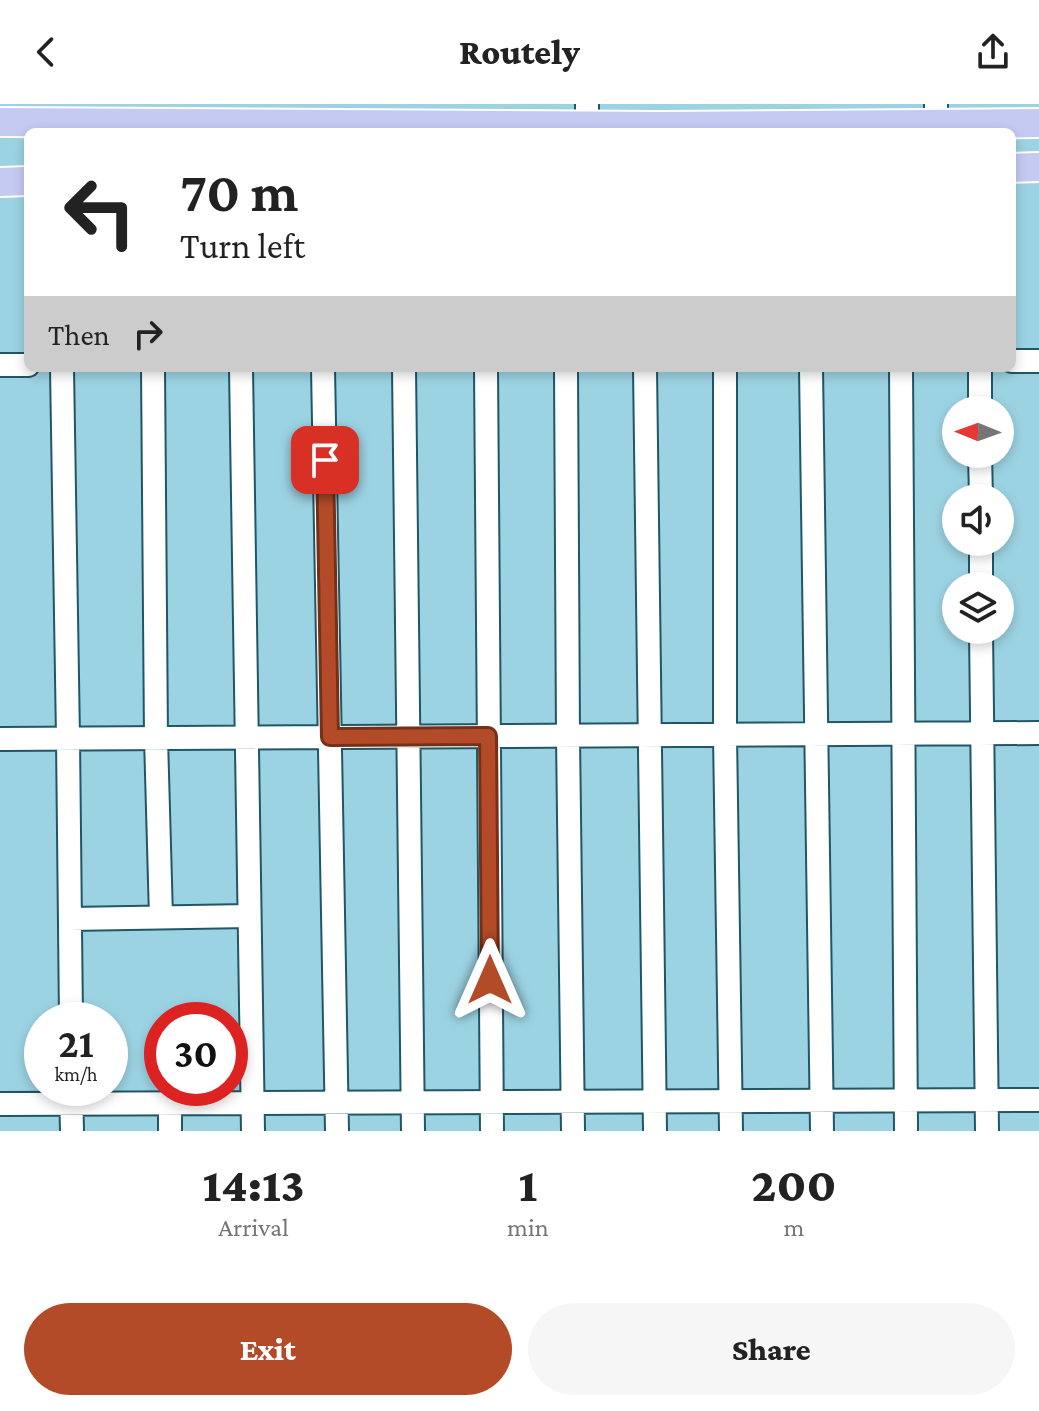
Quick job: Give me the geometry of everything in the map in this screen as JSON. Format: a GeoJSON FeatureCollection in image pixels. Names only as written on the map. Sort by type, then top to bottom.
{"type":"FeatureCollection","features":[{"type":"Feature","properties":{"kind":"main road"},"geometry":{"type":"LineString","coordinates":[[0,122],[226,114],[587,115],[1039,123]]}},
{"type":"Feature","properties":{"kind":"main road"},"geometry":{"type":"LineString","coordinates":[[1016,168],[1039,167]]}},
{"type":"Feature","properties":{"kind":"main road"},"geometry":{"type":"LineString","coordinates":[[0,182],[24,181]]}},
{"type":"Feature","properties":{"kind":"street"},"geometry":{"type":"LineString","coordinates":[[1016,361],[1039,361]]}},
{"type":"Feature","properties":{"kind":"street"},"geometry":{"type":"LineString","coordinates":[[0,365],[24,365]]}},
{"type":"Feature","properties":{"kind":"street"},"geometry":{"type":"LineString","coordinates":[[62,372],[71,1002]]}},
{"type":"Feature","properties":{"kind":"street"},"geometry":{"type":"LineString","coordinates":[[153,372],[161,917]]}},
{"type":"Feature","properties":{"kind":"street"},"geometry":{"type":"LineString","coordinates":[[241,372],[253,1131]]}},
{"type":"Feature","properties":{"kind":"street"},"geometry":{"type":"LineString","coordinates":[[323,372],[337,1131]]}},
{"type":"Feature","properties":{"kind":"street"},"geometry":{"type":"LineString","coordinates":[[404,372],[413,1131]]}},
{"type":"Feature","properties":{"kind":"street"},"geometry":{"type":"LineString","coordinates":[[486,372],[492,1131]]}},
{"type":"Feature","properties":{"kind":"street"},"geometry":{"type":"LineString","coordinates":[[566,372],[573,1131]]}},
{"type":"Feature","properties":{"kind":"street"},"geometry":{"type":"LineString","coordinates":[[645,372],[655,1131]]}},
{"type":"Feature","properties":{"kind":"street"},"geometry":{"type":"LineString","coordinates":[[725,372],[725,735],[731,1131]]}},
{"type":"Feature","properties":{"kind":"street"},"geometry":{"type":"LineString","coordinates":[[811,372],[822,1131]]}},
{"type":"Feature","properties":{"kind":"street"},"geometry":{"type":"LineString","coordinates":[[901,372],[906,1131]]}},
{"type":"Feature","properties":{"kind":"street"},"geometry":{"type":"LineString","coordinates":[[980,372],[980,396]]}},
{"type":"Feature","properties":{"kind":"street"},"geometry":{"type":"LineString","coordinates":[[981,644],[987,1131]]}},
{"type":"Feature","properties":{"kind":"street"},"geometry":{"type":"LineString","coordinates":[[0,739],[1039,733]]}},
{"type":"Feature","properties":{"kind":"street"},"geometry":{"type":"LineString","coordinates":[[70,919],[249,916]]}},
{"type":"Feature","properties":{"kind":"street"},"geometry":{"type":"LineString","coordinates":[[248,1103],[1039,1100]]}},
{"type":"Feature","properties":{"kind":"street"},"geometry":{"type":"LineString","coordinates":[[0,1104],[24,1101]]}},
{"type":"Feature","properties":{"kind":"street"},"geometry":{"type":"LineString","coordinates":[[71,1106],[72,1131]]}},
{"type":"Feature","properties":{"kind":"street"},"geometry":{"type":"LineString","coordinates":[[170,1106],[170,1131]]}},
{"type":"Feature","properties":{"kind":"route"},"geometry":{"type":"LineString","coordinates":[[325,460],[330,737],[488,736],[490,980]]}}]}
